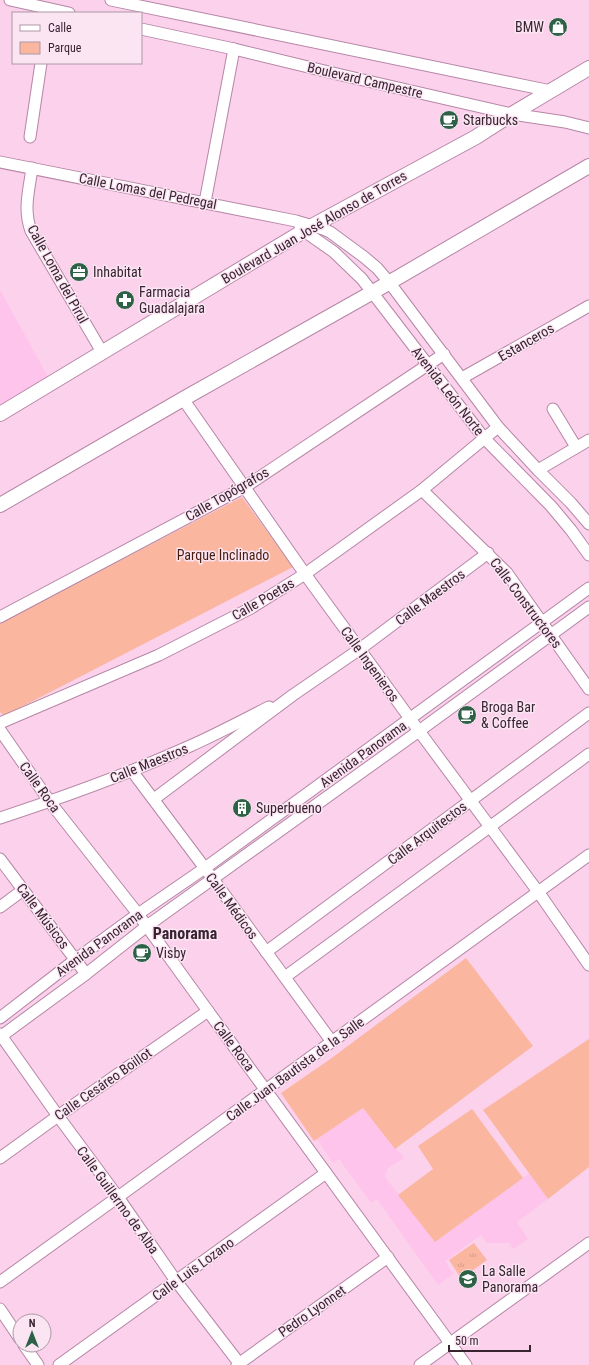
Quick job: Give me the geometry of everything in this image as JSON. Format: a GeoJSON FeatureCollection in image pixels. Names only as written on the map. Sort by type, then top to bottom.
{"type":"FeatureCollection","features":[{"type":"Feature","properties":{"kind":"main road","name":"Boulevard Juan José Alonso de Torres"},"geometry":{"type":"LineString","coordinates":[[0,414],[304,226],[476,137],[589,68]]}},
{"type":"Feature","properties":{"kind":"main road"},"geometry":{"type":"LineString","coordinates":[[0,505],[183,399],[373,292],[589,166]]}},
{"type":"Feature","properties":{"kind":"street"},"geometry":{"type":"LineString","coordinates":[[10,0],[41,10],[60,12]]}},
{"type":"Feature","properties":{"kind":"street","name":"Boulevard Campestre"},"geometry":{"type":"LineString","coordinates":[[111,0],[551,91]]}},
{"type":"Feature","properties":{"kind":"street","name":"Boulevard Campestre"},"geometry":{"type":"LineString","coordinates":[[142,29],[234,49],[512,114],[565,122],[589,128]]}},
{"type":"Feature","properties":{"kind":"street"},"geometry":{"type":"LineString","coordinates":[[205,202],[234,49]]}},
{"type":"Feature","properties":{"kind":"street"},"geometry":{"type":"LineString","coordinates":[[30,137],[41,64]]}},
{"type":"Feature","properties":{"kind":"street","name":"Calle Lomas del Pedregal"},"geometry":{"type":"LineString","coordinates":[[0,162],[205,202],[304,226]]}},
{"type":"Feature","properties":{"kind":"street","name":"Calle Loma del Pirul"},"geometry":{"type":"LineString","coordinates":[[32,168],[27,204],[27,214],[31,231],[102,352]]}},
{"type":"Feature","properties":{"kind":"street","name":"Avenida León Norte"},"geometry":{"type":"LineString","coordinates":[[304,226],[323,229],[337,237],[377,268],[498,426],[589,524]]}},
{"type":"Feature","properties":{"kind":"street","name":"Avenida León Norte"},"geometry":{"type":"LineString","coordinates":[[304,226],[362,279],[484,438],[551,506],[589,555]]}},
{"type":"Feature","properties":{"kind":"street"},"geometry":{"type":"LineString","coordinates":[[362,279],[377,268]]}},
{"type":"Feature","properties":{"kind":"street","name":"Estanceros"},"geometry":{"type":"LineString","coordinates":[[462,378],[589,306]]}},
{"type":"Feature","properties":{"kind":"street","name":"Calle Topógrafos"},"geometry":{"type":"LineString","coordinates":[[0,617],[245,487],[444,354]]}},
{"type":"Feature","properties":{"kind":"street","name":"Calle Ingenieros"},"geometry":{"type":"LineString","coordinates":[[183,399],[305,574],[539,893],[589,965]]}},
{"type":"Feature","properties":{"kind":"street"},"geometry":{"type":"LineString","coordinates":[[553,409],[576,447]]}},
{"type":"Feature","properties":{"kind":"street","name":"Calle Poetas"},"geometry":{"type":"LineString","coordinates":[[0,723],[159,655],[251,608],[305,574],[422,490],[498,426]]}},
{"type":"Feature","properties":{"kind":"street"},"geometry":{"type":"LineString","coordinates":[[538,470],[589,440]]}},
{"type":"Feature","properties":{"kind":"street","name":"Calle Constructores"},"geometry":{"type":"LineString","coordinates":[[422,490],[507,573],[589,688]]}},
{"type":"Feature","properties":{"kind":"street","name":"Calle Maestros"},"geometry":{"type":"LineString","coordinates":[[154,799],[293,695],[360,649],[488,553]]}},
{"type":"Feature","properties":{"kind":"street","name":"Avenida Panorama"},"geometry":{"type":"LineString","coordinates":[[0,1018],[138,914],[205,868],[542,624],[589,588]]}},
{"type":"Feature","properties":{"kind":"street","name":"Avenida Panorama"},"geometry":{"type":"LineString","coordinates":[[0,1035],[86,974],[147,926],[589,607]]}},
{"type":"Feature","properties":{"kind":"street","name":"Calle Maestros"},"geometry":{"type":"LineString","coordinates":[[0,818],[50,802],[132,771],[219,733],[293,695]]}},
{"type":"Feature","properties":{"kind":"street","name":"Calle Arquitectos"},"geometry":{"type":"LineString","coordinates":[[266,952],[589,713]]}},
{"type":"Feature","properties":{"kind":"street","name":"Calle Roca"},"geometry":{"type":"LineString","coordinates":[[0,730],[50,802],[147,926],[466,1365]]}},
{"type":"Feature","properties":{"kind":"street"},"geometry":{"type":"LineString","coordinates":[[285,978],[589,754]]}},
{"type":"Feature","properties":{"kind":"street","name":"Calle Médicos"},"geometry":{"type":"LineString","coordinates":[[132,771],[214,879],[332,1042]]}},
{"type":"Feature","properties":{"kind":"street","name":"Calle Juan Bautista de la Salle"},"geometry":{"type":"LineString","coordinates":[[0,1282],[539,893],[589,855]]}},
{"type":"Feature","properties":{"kind":"street","name":"Calle Músicos"},"geometry":{"type":"LineString","coordinates":[[0,859],[86,974]]}},
{"type":"Feature","properties":{"kind":"street"},"geometry":{"type":"LineString","coordinates":[[0,907],[23,890]]}},
{"type":"Feature","properties":{"kind":"street","name":"Calle Cesáreo Boillot"},"geometry":{"type":"LineString","coordinates":[[0,1158],[208,1011]]}},
{"type":"Feature","properties":{"kind":"street","name":"Calle Guillermo de Alba"},"geometry":{"type":"LineString","coordinates":[[0,1035],[118,1197],[176,1281],[238,1364]]}},
{"type":"Feature","properties":{"kind":"street","name":"Calle Luis Lozano"},"geometry":{"type":"LineString","coordinates":[[59,1365],[326,1173]]}},
{"type":"Feature","properties":{"kind":"street"},"geometry":{"type":"LineString","coordinates":[[420,1365],[589,1243]]}},
{"type":"Feature","properties":{"kind":"street","name":"Pedro Lyonnet"},"geometry":{"type":"LineString","coordinates":[[238,1364],[388,1257]]}},
{"type":"Feature","properties":{"kind":"street"},"geometry":{"type":"LineString","coordinates":[[0,1309],[12,1326]]}},
{"type":"Feature","properties":{"kind":"street"},"geometry":{"type":"LineString","coordinates":[[30,1353],[38,1365]]}},
{"type":"Feature","properties":{"kind":"shaded area"},"geometry":{"type":"Polygon","coordinates":[[[0,290],[48,377],[0,405],[0,290]]]}},
{"type":"Feature","properties":{"kind":"shaded area"},"geometry":{"type":"Polygon","coordinates":[[[363,1108],[404,1158],[387,1169],[385,1177],[435,1242],[530,1173],[548,1199],[517,1222],[528,1239],[513,1249],[509,1243],[487,1243],[481,1235],[445,1261],[453,1274],[438,1285],[377,1199],[371,1203],[339,1159],[333,1163],[317,1139],[363,1108]]]}},
{"type":"Feature","properties":{"kind":"green space","name":"Parque Inclinado"},"geometry":{"type":"Polygon","coordinates":[[[242,497],[293,567],[4,716],[0,712],[0,623],[242,497]]]}},
{"type":"Feature","properties":{"kind":"green space"},"geometry":{"type":"Polygon","coordinates":[[[466,958],[533,1046],[395,1149],[363,1108],[314,1141],[281,1093],[329,1060],[466,958]]]}},
{"type":"Feature","properties":{"kind":"green space"},"geometry":{"type":"Polygon","coordinates":[[[589,1039],[589,1167],[548,1199],[483,1110],[589,1039]]]}},
{"type":"Feature","properties":{"kind":"green space"},"geometry":{"type":"Polygon","coordinates":[[[472,1109],[523,1178],[435,1242],[398,1195],[433,1169],[418,1146],[472,1109]]]}},
{"type":"Feature","properties":{"kind":"green space"},"geometry":{"type":"Polygon","coordinates":[[[474,1243],[487,1260],[469,1273],[467,1270],[459,1275],[449,1260],[474,1243]]]}},
{"type":"Feature","properties":{"kind":"place","name":"BMW"},"geometry":{"type":"Point","coordinates":[558,27]}},
{"type":"Feature","properties":{"kind":"place","name":"Starbucks"},"geometry":{"type":"Point","coordinates":[449,120]}},
{"type":"Feature","properties":{"kind":"place","name":"Inhabitat"},"geometry":{"type":"Point","coordinates":[79,272]}},
{"type":"Feature","properties":{"kind":"place","name":"Farmacia Guadalajara"},"geometry":{"type":"Point","coordinates":[125,300]}},
{"type":"Feature","properties":{"kind":"place","name":"Broga Bar & Coffee"},"geometry":{"type":"Point","coordinates":[467,715]}},
{"type":"Feature","properties":{"kind":"place","name":"Superbueno"},"geometry":{"type":"Point","coordinates":[242,808]}},
{"type":"Feature","properties":{"kind":"place","name":"Visby"},"geometry":{"type":"Point","coordinates":[142,953]}},
{"type":"Feature","properties":{"kind":"place","name":"La Salle Panorama"},"geometry":{"type":"Point","coordinates":[468,1279]}},
{"type":"Feature","properties":{"kind":"district","name":"Panorama"},"geometry":{"type":"Point","coordinates":[185,933]}}]}
